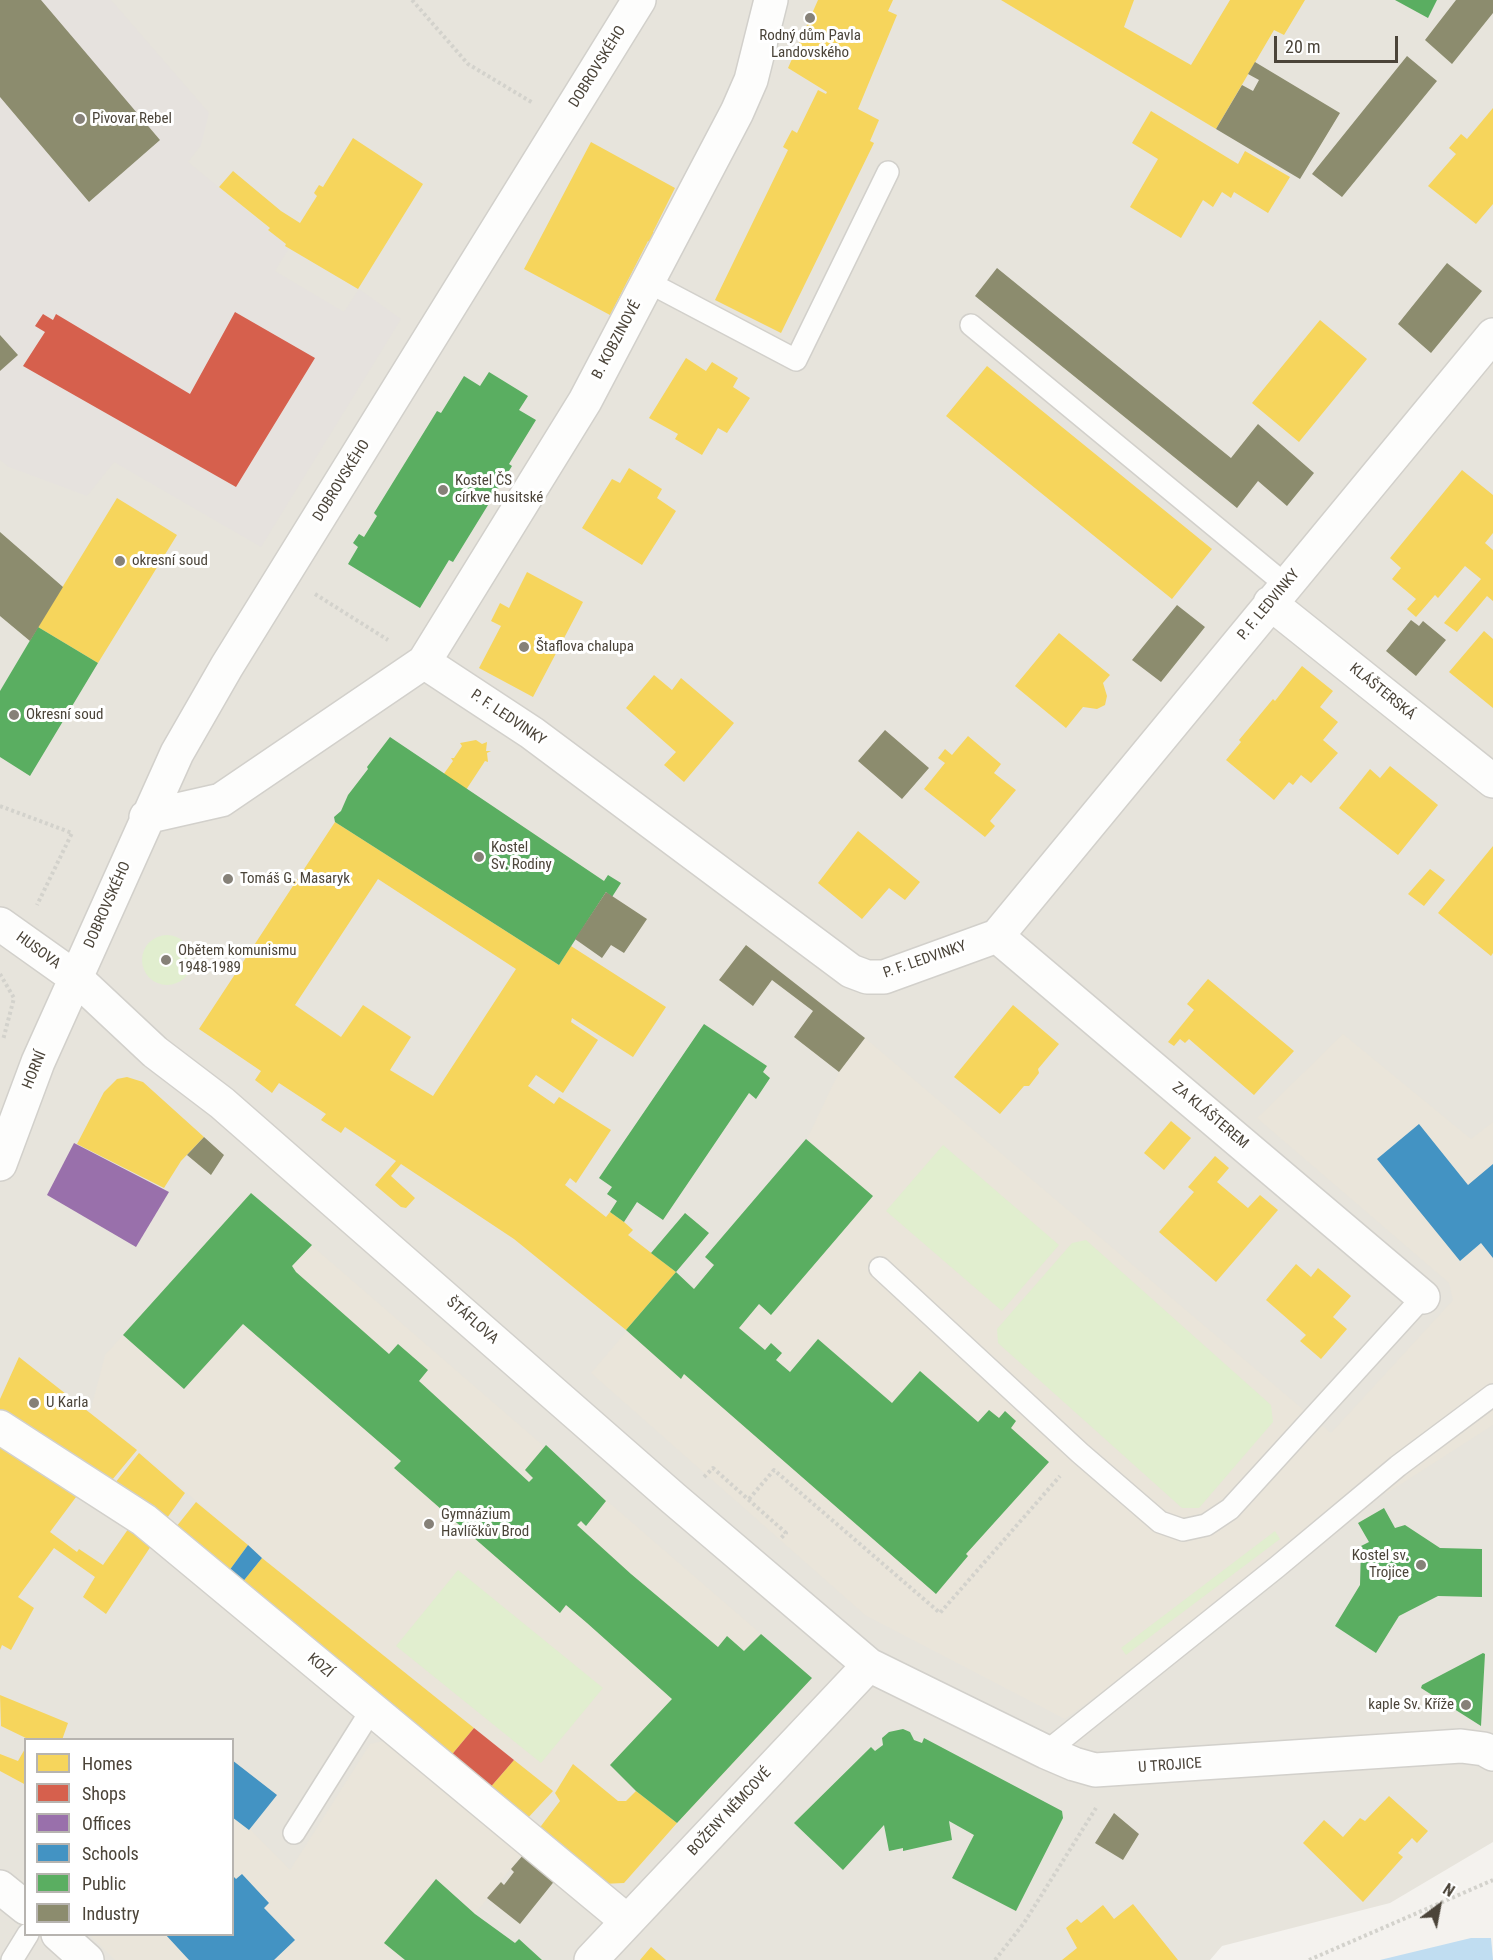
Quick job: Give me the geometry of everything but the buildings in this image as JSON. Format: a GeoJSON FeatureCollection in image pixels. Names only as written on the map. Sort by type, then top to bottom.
{"type":"FeatureCollection","features":[{"type":"Feature","properties":{"kind":"street","name":"DOBROVSKÉHO"},"geometry":{"type":"LineString","coordinates":[[76,978],[146,817],[177,753],[284,575],[639,0]]}},
{"type":"Feature","properties":{"kind":"street","name":"B. KOBZINOVÉ"},"geometry":{"type":"LineString","coordinates":[[424,662],[585,401],[648,282],[737,112],[751,80],[771,0]]}},
{"type":"Feature","properties":{"kind":"street","name":"P. F. LEDVINKY"},"geometry":{"type":"LineString","coordinates":[[424,662],[532,733],[851,971],[867,977],[884,976],[997,936],[1493,335]]}},
{"type":"Feature","properties":{"kind":"street","name":"KLÁŠTERSKÁ"},"geometry":{"type":"LineString","coordinates":[[1278,594],[1493,781]]}},
{"type":"Feature","properties":{"kind":"street"},"geometry":{"type":"LineString","coordinates":[[146,817],[221,800],[424,662]]}},
{"type":"Feature","properties":{"kind":"street","name":"HUSOVA"},"geometry":{"type":"LineString","coordinates":[[11,931],[76,978]]}},
{"type":"Feature","properties":{"kind":"street","name":"ZA KLÁŠTEREM"},"geometry":{"type":"LineString","coordinates":[[997,936],[1423,1296]]}},
{"type":"Feature","properties":{"kind":"street","name":"HORNÍ"},"geometry":{"type":"LineString","coordinates":[[0,1164],[38,1062],[76,978]]}},
{"type":"Feature","properties":{"kind":"street","name":"ŠTÁFLOVA"},"geometry":{"type":"LineString","coordinates":[[76,978],[120,1022],[222,1103],[673,1498],[868,1665]]}},
{"type":"Feature","properties":{"kind":"street","name":"KOZÍ"},"geometry":{"type":"LineString","coordinates":[[0,1427],[144,1520],[627,1921]]}},
{"type":"Feature","properties":{"kind":"street","name":"U TROJICE"},"geometry":{"type":"LineString","coordinates":[[868,1665],[1046,1752],[1095,1770],[1461,1746],[1484,1749],[1493,1754]]}},
{"type":"Feature","properties":{"kind":"street","name":"BOŽENY NĚMCOVÉ"},"geometry":{"type":"LineString","coordinates":[[591,1960],[868,1665]]}},
{"type":"Feature","properties":{"kind":"street"},"geometry":{"type":"LineString","coordinates":[[0,1887],[24,1906]]}},
{"type":"Feature","properties":{"kind":"street"},"geometry":{"type":"LineString","coordinates":[[59,1936],[87,1960]]}},
{"type":"Feature","properties":{"kind":"lane"},"geometry":{"type":"LineString","coordinates":[[648,282],[796,360],[888,172]]}},
{"type":"Feature","properties":{"kind":"lane"},"geometry":{"type":"LineString","coordinates":[[972,325],[1278,594]]}},
{"type":"Feature","properties":{"kind":"lane"},"geometry":{"type":"LineString","coordinates":[[880,1269],[1080,1453],[1160,1522],[1183,1530],[1206,1525],[1230,1509],[1423,1296]]}},
{"type":"Feature","properties":{"kind":"lane"},"geometry":{"type":"LineString","coordinates":[[1046,1752],[1268,1575],[1398,1466],[1493,1395]]}},
{"type":"Feature","properties":{"kind":"lane"},"geometry":{"type":"LineString","coordinates":[[294,1833],[372,1709]]}},
{"type":"Feature","properties":{"kind":"lane"},"geometry":{"type":"LineString","coordinates":[[12,1960],[27,1936]]}},
{"type":"Feature","properties":{"kind":"path"},"geometry":{"type":"LineString","coordinates":[[412,0],[468,64],[564,122]]}},
{"type":"Feature","properties":{"kind":"path"},"geometry":{"type":"LineString","coordinates":[[284,575],[424,662]]}},
{"type":"Feature","properties":{"kind":"path"},"geometry":{"type":"LineString","coordinates":[[0,806],[72,833],[11,931]]}},
{"type":"Feature","properties":{"kind":"path"},"geometry":{"type":"LineString","coordinates":[[0,974],[14,998],[3,1042]]}},
{"type":"Feature","properties":{"kind":"path"},"geometry":{"type":"LineString","coordinates":[[749,1499],[774,1470],[940,1613],[1080,1453]]}},
{"type":"Feature","properties":{"kind":"path"},"geometry":{"type":"LineString","coordinates":[[699,1482],[713,1468],[786,1533],[774,1546]]}},
{"type":"Feature","properties":{"kind":"path"},"geometry":{"type":"LineString","coordinates":[[995,1960],[1024,1923],[1120,1769]]}},
{"type":"Feature","properties":{"kind":"path"},"geometry":{"type":"LineString","coordinates":[[1309,1960],[1493,1880]]}},
{"type":"Feature","properties":{"kind":"shaded area"},"geometry":{"type":"Polygon","coordinates":[[[0,0],[1493,0],[1493,1842],[1390,1903],[1222,1946],[1210,1960],[0,1960],[0,0]]]}},
{"type":"Feature","properties":{"kind":"shaded area","name":"Pivovar Rebel"},"geometry":{"type":"Polygon","coordinates":[[[0,0],[111,0],[209,113],[201,145],[188,162],[287,244],[289,248],[275,271],[344,312],[359,289],[401,319],[261,547],[114,462],[87,496],[9,467],[0,460],[0,0]]]}},
{"type":"Feature","properties":{"kind":"shaded area"},"geometry":{"type":"Polygon","coordinates":[[[1343,1034],[1471,1139],[1493,1122],[1493,1425],[1387,1493],[1371,1477],[1167,1645],[1065,1719],[865,1615],[591,1373],[676,1273],[695,1289],[714,1265],[705,1257],[807,1139],[839,1072],[865,1038],[1331,1433],[1453,1300],[1449,1283],[1257,1118],[1343,1034]]]}},
{"type":"Feature","properties":{"kind":"shaded area","name":"Gymnázium Havlíčkův Brod"},"geometry":{"type":"Polygon","coordinates":[[[251,1193],[812,1678],[624,1883],[538,1830],[560,1802],[555,1793],[262,1558],[137,1450],[90,1413],[105,1355],[251,1193]]]}},
{"type":"Feature","properties":{"kind":"shaded area"},"geometry":{"type":"Polygon","coordinates":[[[388,1740],[525,1851],[475,1914],[436,1879],[405,1960],[115,1960],[91,1936],[234,1936],[234,1817],[250,1829],[290,1870],[370,1744],[388,1740]]]}},
{"type":"Feature","properties":{"kind":"green space"},"geometry":{"type":"Polygon","coordinates":[[[167,935],[181,939],[188,946],[192,960],[188,974],[181,981],[167,985],[153,981],[146,974],[142,960],[146,946],[153,939],[167,935]]]}},
{"type":"Feature","properties":{"kind":"green space"},"geometry":{"type":"Polygon","coordinates":[[[943,1145],[1059,1245],[1002,1311],[886,1211],[943,1145]]]}},
{"type":"Feature","properties":{"kind":"green space"},"geometry":{"type":"Polygon","coordinates":[[[1086,1240],[1271,1405],[1273,1422],[1199,1508],[1182,1508],[998,1343],[997,1329],[1072,1243],[1086,1240]]]}},
{"type":"Feature","properties":{"kind":"green space"},"geometry":{"type":"Polygon","coordinates":[[[1275,1531],[1280,1539],[1126,1655],[1121,1648],[1275,1531]]]}},
{"type":"Feature","properties":{"kind":"green space"},"geometry":{"type":"Polygon","coordinates":[[[458,1570],[603,1688],[541,1763],[396,1646],[458,1570]]]}},
{"type":"Feature","properties":{"kind":"water"},"geometry":{"type":"Polygon","coordinates":[[[1471,1938],[1491,1938],[1493,1960],[1380,1960],[1471,1938]]]}},
{"type":"Feature","properties":{"kind":"place","name":"Rodný dům Pavla Landovského"},"geometry":{"type":"Point","coordinates":[810,18]}},
{"type":"Feature","properties":{"kind":"place","name":"Pivovar Rebel"},"geometry":{"type":"Point","coordinates":[80,119]}},
{"type":"Feature","properties":{"kind":"place","name":"Kostel ČS církve husitské"},"geometry":{"type":"Point","coordinates":[443,490]}},
{"type":"Feature","properties":{"kind":"place","name":"okresní soud"},"geometry":{"type":"Point","coordinates":[120,561]}},
{"type":"Feature","properties":{"kind":"place","name":"Štaflova chalupa"},"geometry":{"type":"Point","coordinates":[524,647]}},
{"type":"Feature","properties":{"kind":"place","name":"Okresní soud"},"geometry":{"type":"Point","coordinates":[14,715]}},
{"type":"Feature","properties":{"kind":"place","name":"Kostel Sv. Rodiny"},"geometry":{"type":"Point","coordinates":[479,857]}},
{"type":"Feature","properties":{"kind":"place","name":"Tomáš G. Masaryk"},"geometry":{"type":"Point","coordinates":[228,879]}},
{"type":"Feature","properties":{"kind":"place","name":"Obětem komunismu 1948-1989"},"geometry":{"type":"Point","coordinates":[166,960]}},
{"type":"Feature","properties":{"kind":"place","name":"U Karla"},"geometry":{"type":"Point","coordinates":[34,1403]}},
{"type":"Feature","properties":{"kind":"place","name":"Gymnázium Havlíčkův Brod"},"geometry":{"type":"Point","coordinates":[429,1524]}},
{"type":"Feature","properties":{"kind":"place","name":"Kostel sv. Trojice"},"geometry":{"type":"Point","coordinates":[1421,1565]}},
{"type":"Feature","properties":{"kind":"place","name":"kaple Sv. Kříže"},"geometry":{"type":"Point","coordinates":[1466,1705]}}]}
